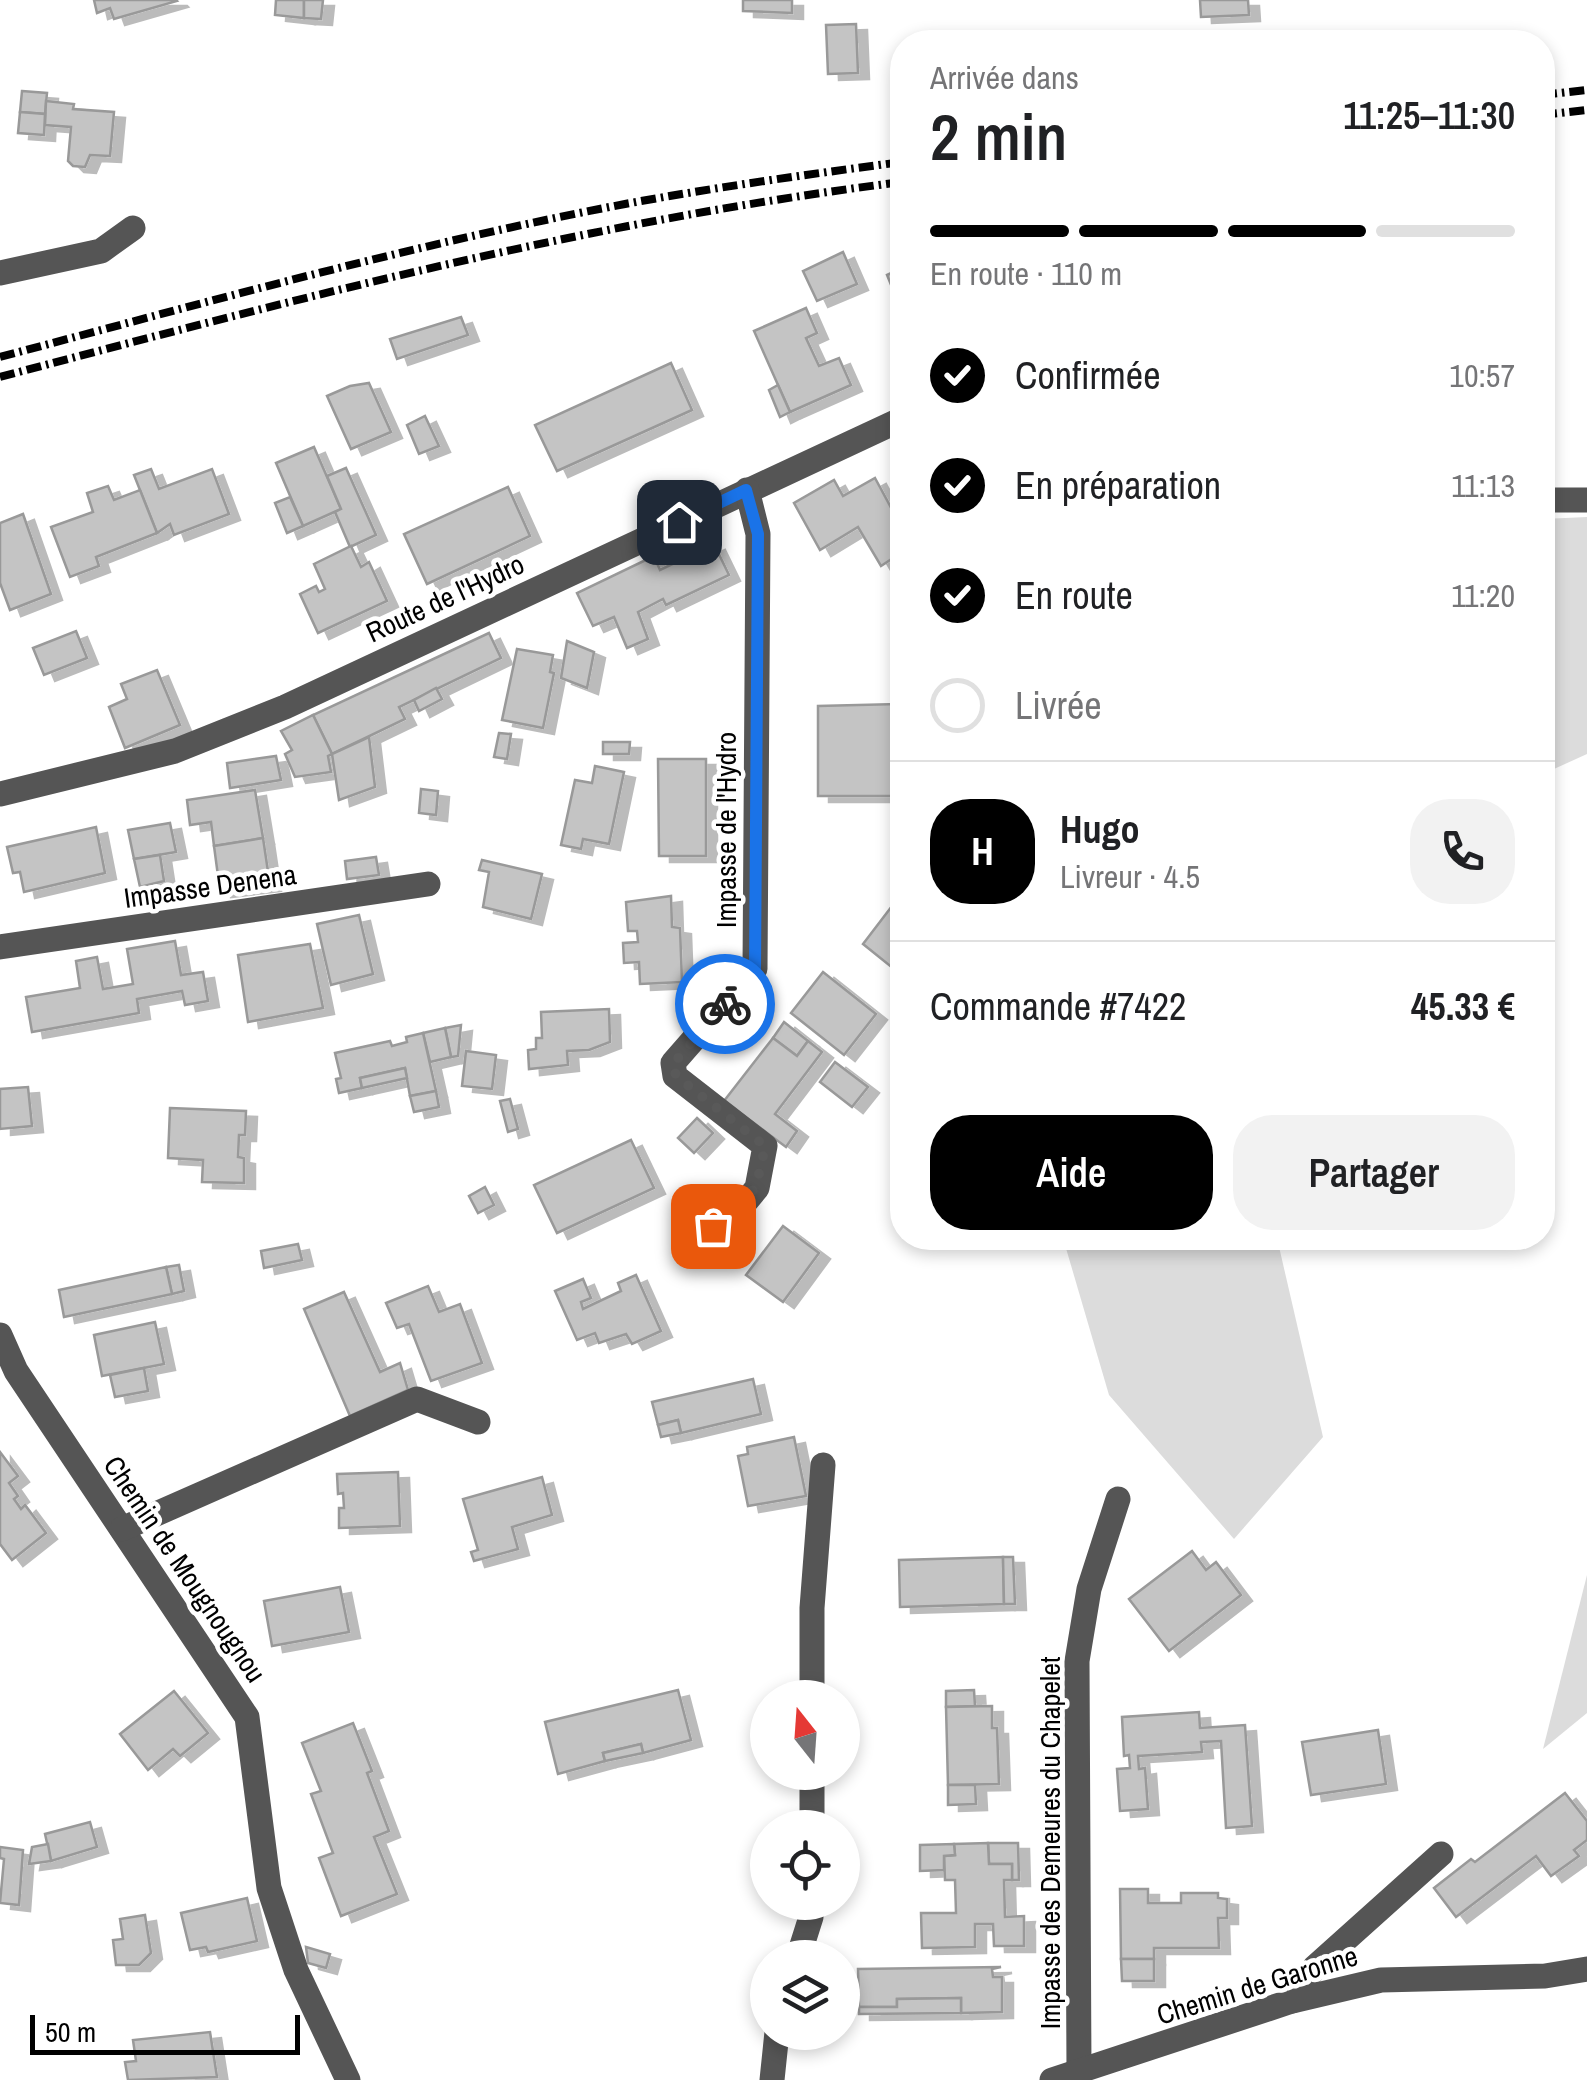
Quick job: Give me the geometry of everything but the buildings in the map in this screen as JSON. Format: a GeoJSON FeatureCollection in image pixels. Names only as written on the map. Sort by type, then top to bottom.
{"type":"FeatureCollection","features":[{"type":"Feature","properties":{"kind":"street"},"geometry":{"type":"LineString","coordinates":[[0,273],[101,251],[134,228]]}},
{"type":"Feature","properties":{"kind":"street","name":"Route de l'Hydro"},"geometry":{"type":"LineString","coordinates":[[0,794],[175,751],[266,714],[890,424]]}},
{"type":"Feature","properties":{"kind":"street","name":"Impasse de l'Hydro"},"geometry":{"type":"LineString","coordinates":[[688,1242],[738,1211],[757,1188],[765,1146],[676,1076],[673,1064],[755,969],[758,534],[746,490]]}},
{"type":"Feature","properties":{"kind":"street"},"geometry":{"type":"LineString","coordinates":[[1555,500],[1587,500]]}},
{"type":"Feature","properties":{"kind":"street","name":"Impasse Denena"},"geometry":{"type":"LineString","coordinates":[[0,946],[428,884]]}},
{"type":"Feature","properties":{"kind":"street","name":"Chemin de Mougnougnou"},"geometry":{"type":"LineString","coordinates":[[0,1334],[16,1371],[247,1717],[269,1888],[296,1970],[348,2080]]}},
{"type":"Feature","properties":{"kind":"street"},"geometry":{"type":"LineString","coordinates":[[122,1529],[417,1400],[478,1422]]}},
{"type":"Feature","properties":{"kind":"street"},"geometry":{"type":"LineString","coordinates":[[812,1680],[812,1608],[823,1466]]}},
{"type":"Feature","properties":{"kind":"street","name":"Impasse des Demeures du Chapelet"},"geometry":{"type":"LineString","coordinates":[[1079,2072],[1077,1661],[1090,1589],[1118,1498]]}},
{"type":"Feature","properties":{"kind":"street"},"geometry":{"type":"LineString","coordinates":[[1292,2001],[1316,1966],[1441,1854]]}},
{"type":"Feature","properties":{"kind":"street","name":"Chemin de Garonne"},"geometry":{"type":"LineString","coordinates":[[1052,2080],[1292,2001],[1381,1980],[1544,1976],[1587,1969]]}},
{"type":"Feature","properties":{"kind":"street"},"geometry":{"type":"LineString","coordinates":[[772,2080],[776,2050]]}},
{"type":"Feature","properties":{"kind":"shaded area"},"geometry":{"type":"Polygon","coordinates":[[[1587,517],[1587,754],[1555,769],[1555,518],[1587,517]]]}},
{"type":"Feature","properties":{"kind":"shaded area"},"geometry":{"type":"Polygon","coordinates":[[[1067,1250],[1280,1250],[1323,1437],[1234,1539],[1109,1395],[1067,1250]]]}},
{"type":"Feature","properties":{"kind":"shaded area"},"geometry":{"type":"Polygon","coordinates":[[[1587,1575],[1587,1713],[1543,1749],[1587,1575]]]}},
{"type":"Feature","properties":{"kind":"railway"},"geometry":{"type":"LineString","coordinates":[[1555,94],[1587,90]]}},
{"type":"Feature","properties":{"kind":"railway"},"geometry":{"type":"LineString","coordinates":[[1555,114],[1587,110]]}},
{"type":"Feature","properties":{"kind":"railway"},"geometry":{"type":"LineString","coordinates":[[0,357],[311,275],[546,220],[694,192],[890,164]]}},
{"type":"Feature","properties":{"kind":"railway"},"geometry":{"type":"LineString","coordinates":[[0,377],[448,264],[674,217],[890,184]]}},
{"type":"Feature","properties":{"kind":"way so far"},"geometry":{"type":"LineString","coordinates":[[713,1226],[738,1211],[757,1188],[765,1146],[676,1076],[673,1064],[725,1004]]}},
{"type":"Feature","properties":{"kind":"route"},"geometry":{"type":"LineString","coordinates":[[679,522],[746,490],[758,534],[755,969],[725,1004]]}}]}
